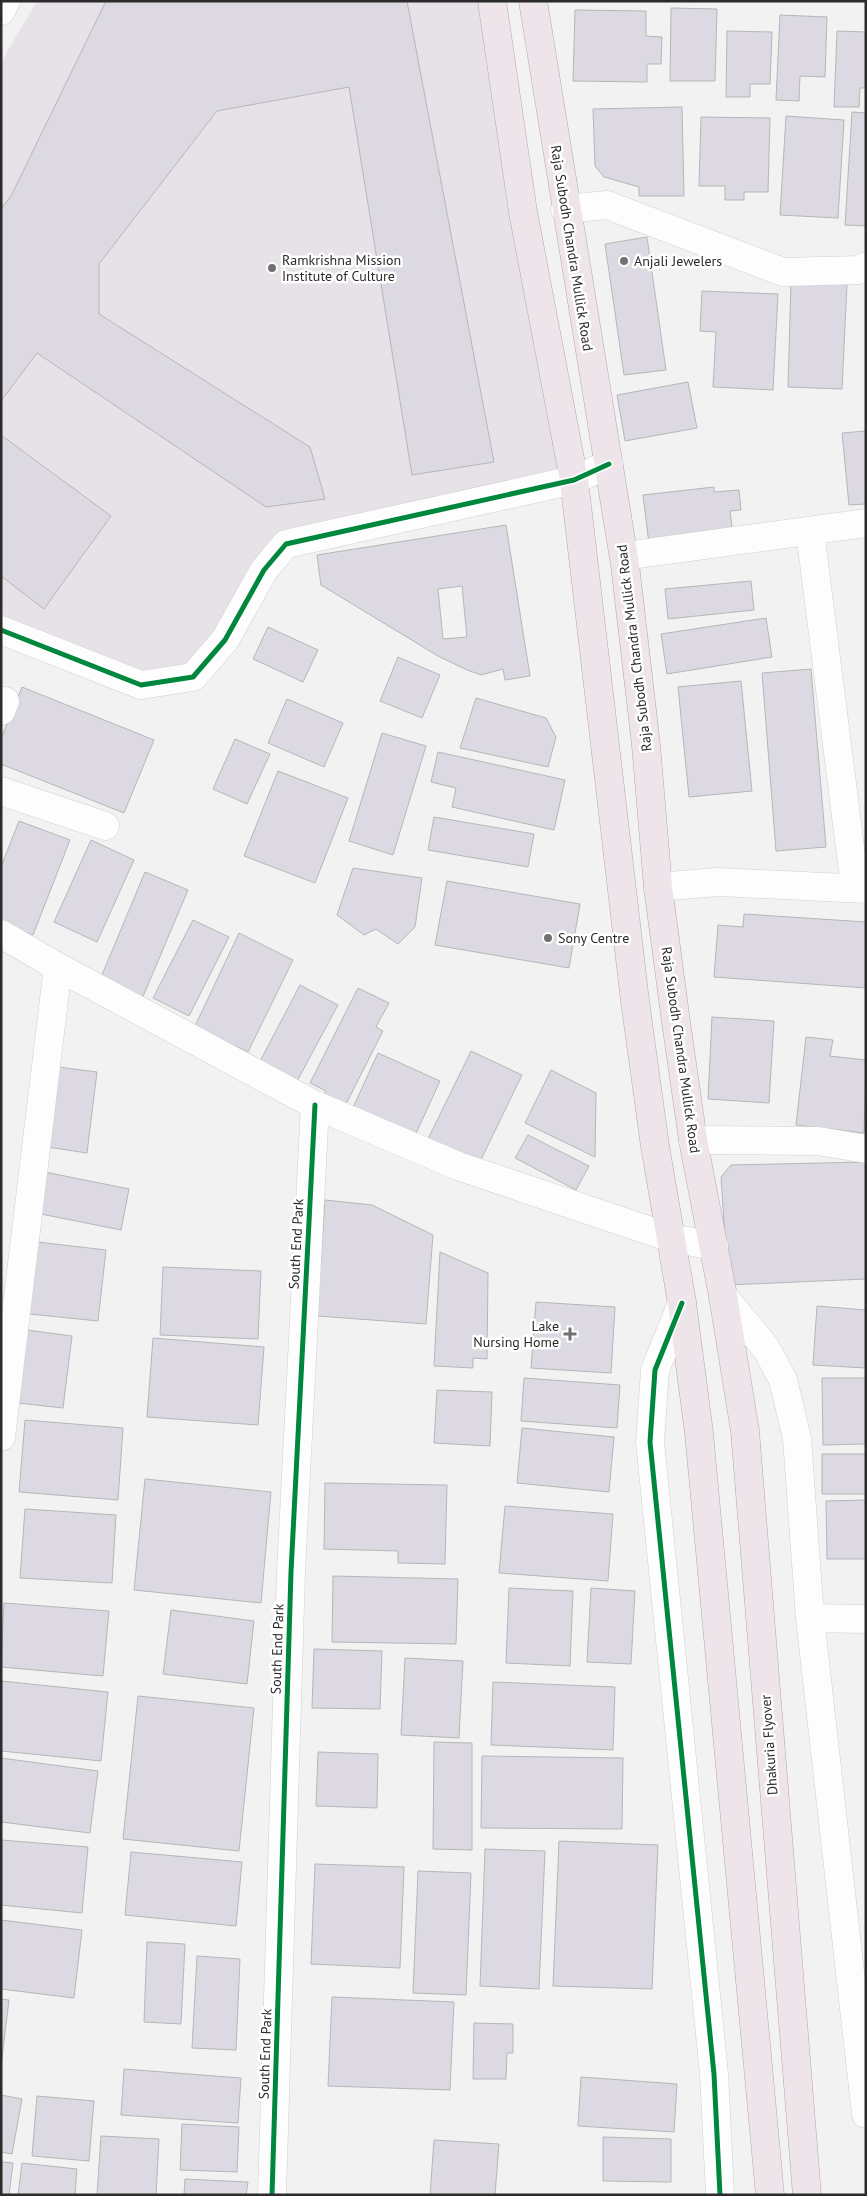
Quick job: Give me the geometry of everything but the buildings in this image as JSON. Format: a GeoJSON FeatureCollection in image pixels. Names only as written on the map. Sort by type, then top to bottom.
{"type":"FeatureCollection","features":[{"type":"Feature","properties":{"kind":"main road"},"geometry":{"type":"LineString","coordinates":[[492,1],[523,212],[574,480],[635,1001],[655,1146],[682,1303],[699,1433],[770,2195]]}},
{"type":"Feature","properties":{"kind":"main road","name":"Raja Subodh Chandra Mullick Road"},"geometry":{"type":"LineString","coordinates":[[532,1],[624,556],[645,735],[658,887],[693,1140],[723,1296]]}},
{"type":"Feature","properties":{"kind":"main road","name":"Dhakuria Flyover"},"geometry":{"type":"LineString","coordinates":[[723,1296],[745,1431],[807,2195]]}},
{"type":"Feature","properties":{"kind":"street"},"geometry":{"type":"LineString","coordinates":[[1,11],[6,1]]}},
{"type":"Feature","properties":{"kind":"street"},"geometry":{"type":"LineString","coordinates":[[565,209],[607,205],[783,272],[859,270],[866,266]]}},
{"type":"Feature","properties":{"kind":"street"},"geometry":{"type":"LineString","coordinates":[[1,630],[141,685],[194,677],[225,640],[264,570],[286,544],[574,480],[608,464]]}},
{"type":"Feature","properties":{"kind":"street"},"geometry":{"type":"LineString","coordinates":[[624,556],[866,523]]}},
{"type":"Feature","properties":{"kind":"street"},"geometry":{"type":"LineString","coordinates":[[658,887],[718,882],[861,888],[810,531]]}},
{"type":"Feature","properties":{"kind":"street"},"geometry":{"type":"LineString","coordinates":[[1,791],[105,826]]}},
{"type":"Feature","properties":{"kind":"street"},"geometry":{"type":"LineString","coordinates":[[1,934],[58,967],[315,1105],[458,1166],[671,1238],[714,1246]]}},
{"type":"Feature","properties":{"kind":"street"},"geometry":{"type":"LineString","coordinates":[[1,1437],[58,967]]}},
{"type":"Feature","properties":{"kind":"street","name":"South End Park"},"geometry":{"type":"LineString","coordinates":[[272,2195],[291,1572],[315,1105]]}},
{"type":"Feature","properties":{"kind":"street"},"geometry":{"type":"LineString","coordinates":[[693,1140],[818,1141],[866,1149]]}},
{"type":"Feature","properties":{"kind":"street"},"geometry":{"type":"LineString","coordinates":[[723,1296],[766,1348],[783,1380],[797,1438],[810,1618],[865,2101]]}},
{"type":"Feature","properties":{"kind":"street"},"geometry":{"type":"LineString","coordinates":[[682,1303],[655,1370],[650,1442],[713,2064],[720,2195]]}},
{"type":"Feature","properties":{"kind":"street"},"geometry":{"type":"LineString","coordinates":[[810,1618],[866,1619]]}},
{"type":"Feature","properties":{"kind":"shaded area","name":"Ramkrishna Mission Institute of Culture"},"geometry":{"type":"Polygon","coordinates":[[[37,1],[498,1],[578,474],[270,539],[224,617],[191,668],[143,679],[1,614],[1,62],[37,1]]]}},
{"type":"Feature","properties":{"kind":"cycle path"},"geometry":{"type":"LineString","coordinates":[[1,630],[141,685],[193,677],[225,640],[264,570],[286,544],[574,480],[609,464]]}},
{"type":"Feature","properties":{"kind":"cycle path"},"geometry":{"type":"LineString","coordinates":[[272,2195],[291,1572],[315,1105]]}},
{"type":"Feature","properties":{"kind":"cycle path"},"geometry":{"type":"LineString","coordinates":[[682,1303],[655,1370],[650,1442],[714,2074],[720,2195]]}},
{"type":"Feature","properties":{"kind":"place","name":"Anjali Jewelers"},"geometry":{"type":"Point","coordinates":[624,261]}},
{"type":"Feature","properties":{"kind":"place","name":"Ramkrishna Mission Institute of Culture"},"geometry":{"type":"Point","coordinates":[272,268]}},
{"type":"Feature","properties":{"kind":"place","name":"Sony Centre"},"geometry":{"type":"Point","coordinates":[548,938]}},
{"type":"Feature","properties":{"kind":"place","name":"Lake Nursing Home"},"geometry":{"type":"Point","coordinates":[570,1334]}}]}
